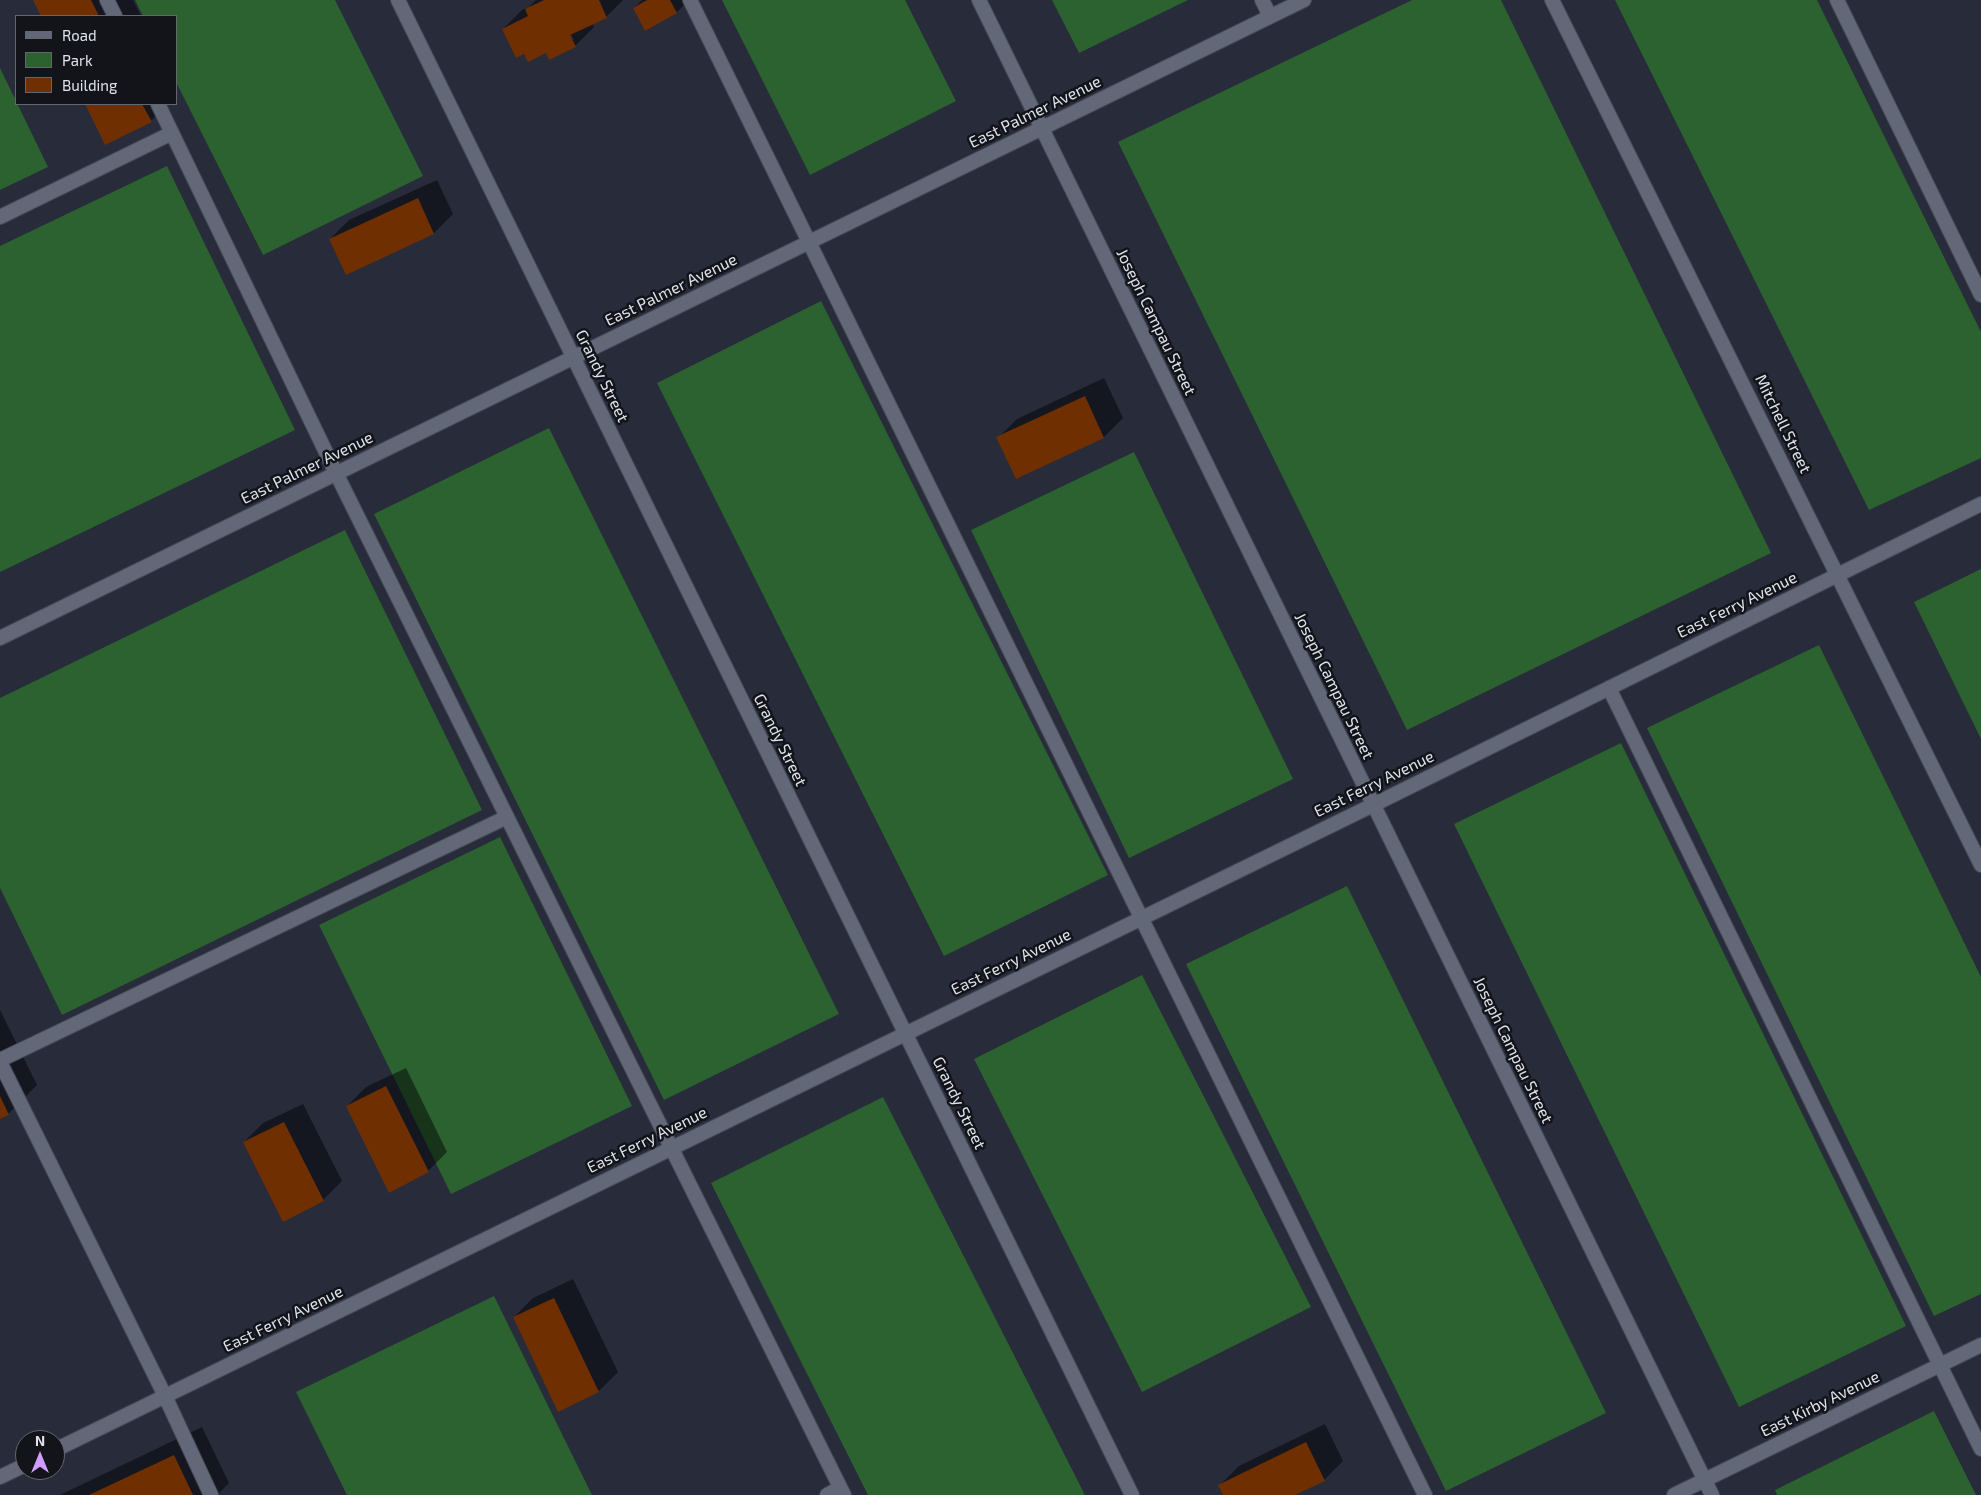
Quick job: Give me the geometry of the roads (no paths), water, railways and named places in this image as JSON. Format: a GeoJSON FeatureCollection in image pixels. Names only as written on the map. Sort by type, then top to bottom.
{"type":"FeatureCollection","features":[{"type":"Feature","properties":{"kind":"street"},"geometry":{"type":"LineString","coordinates":[[107,0],[114,15]]}},
{"type":"Feature","properties":{"kind":"street","name":"Grandy Street"},"geometry":{"type":"LineString","coordinates":[[398,0],[1132,1495]]}},
{"type":"Feature","properties":{"kind":"street"},"geometry":{"type":"LineString","coordinates":[[690,0],[1424,1495]]}},
{"type":"Feature","properties":{"kind":"street","name":"Joseph Campau Street"},"geometry":{"type":"LineString","coordinates":[[978,0],[1712,1495]]}},
{"type":"Feature","properties":{"kind":"street"},"geometry":{"type":"LineString","coordinates":[[1262,0],[1270,16]]}},
{"type":"Feature","properties":{"kind":"street","name":"East Palmer Avenue"},"geometry":{"type":"LineString","coordinates":[[0,638],[1304,0]]}},
{"type":"Feature","properties":{"kind":"street","name":"Mitchell Street"},"geometry":{"type":"LineString","coordinates":[[1552,0],[1981,865]]}},
{"type":"Feature","properties":{"kind":"street"},"geometry":{"type":"LineString","coordinates":[[1837,0],[1981,295]]}},
{"type":"Feature","properties":{"kind":"street"},"geometry":{"type":"LineString","coordinates":[[158,105],[336,473],[842,1492],[827,1495]]}},
{"type":"Feature","properties":{"kind":"street"},"geometry":{"type":"LineString","coordinates":[[0,217],[172,133]]}},
{"type":"Feature","properties":{"kind":"street","name":"East Ferry Avenue"},"geometry":{"type":"LineString","coordinates":[[65,1445],[1373,805],[1981,504]]}},
{"type":"Feature","properties":{"kind":"street"},"geometry":{"type":"LineString","coordinates":[[1609,688],[1981,1449]]}},
{"type":"Feature","properties":{"kind":"street"},"geometry":{"type":"LineString","coordinates":[[211,1495],[165,1396],[0,1061],[507,817]]}},
{"type":"Feature","properties":{"kind":"street","name":"East Kirby Avenue"},"geometry":{"type":"LineString","coordinates":[[1674,1495],[1981,1345]]}},
{"type":"Feature","properties":{"kind":"street"},"geometry":{"type":"LineString","coordinates":[[0,1477],[15,1470]]}}]}
